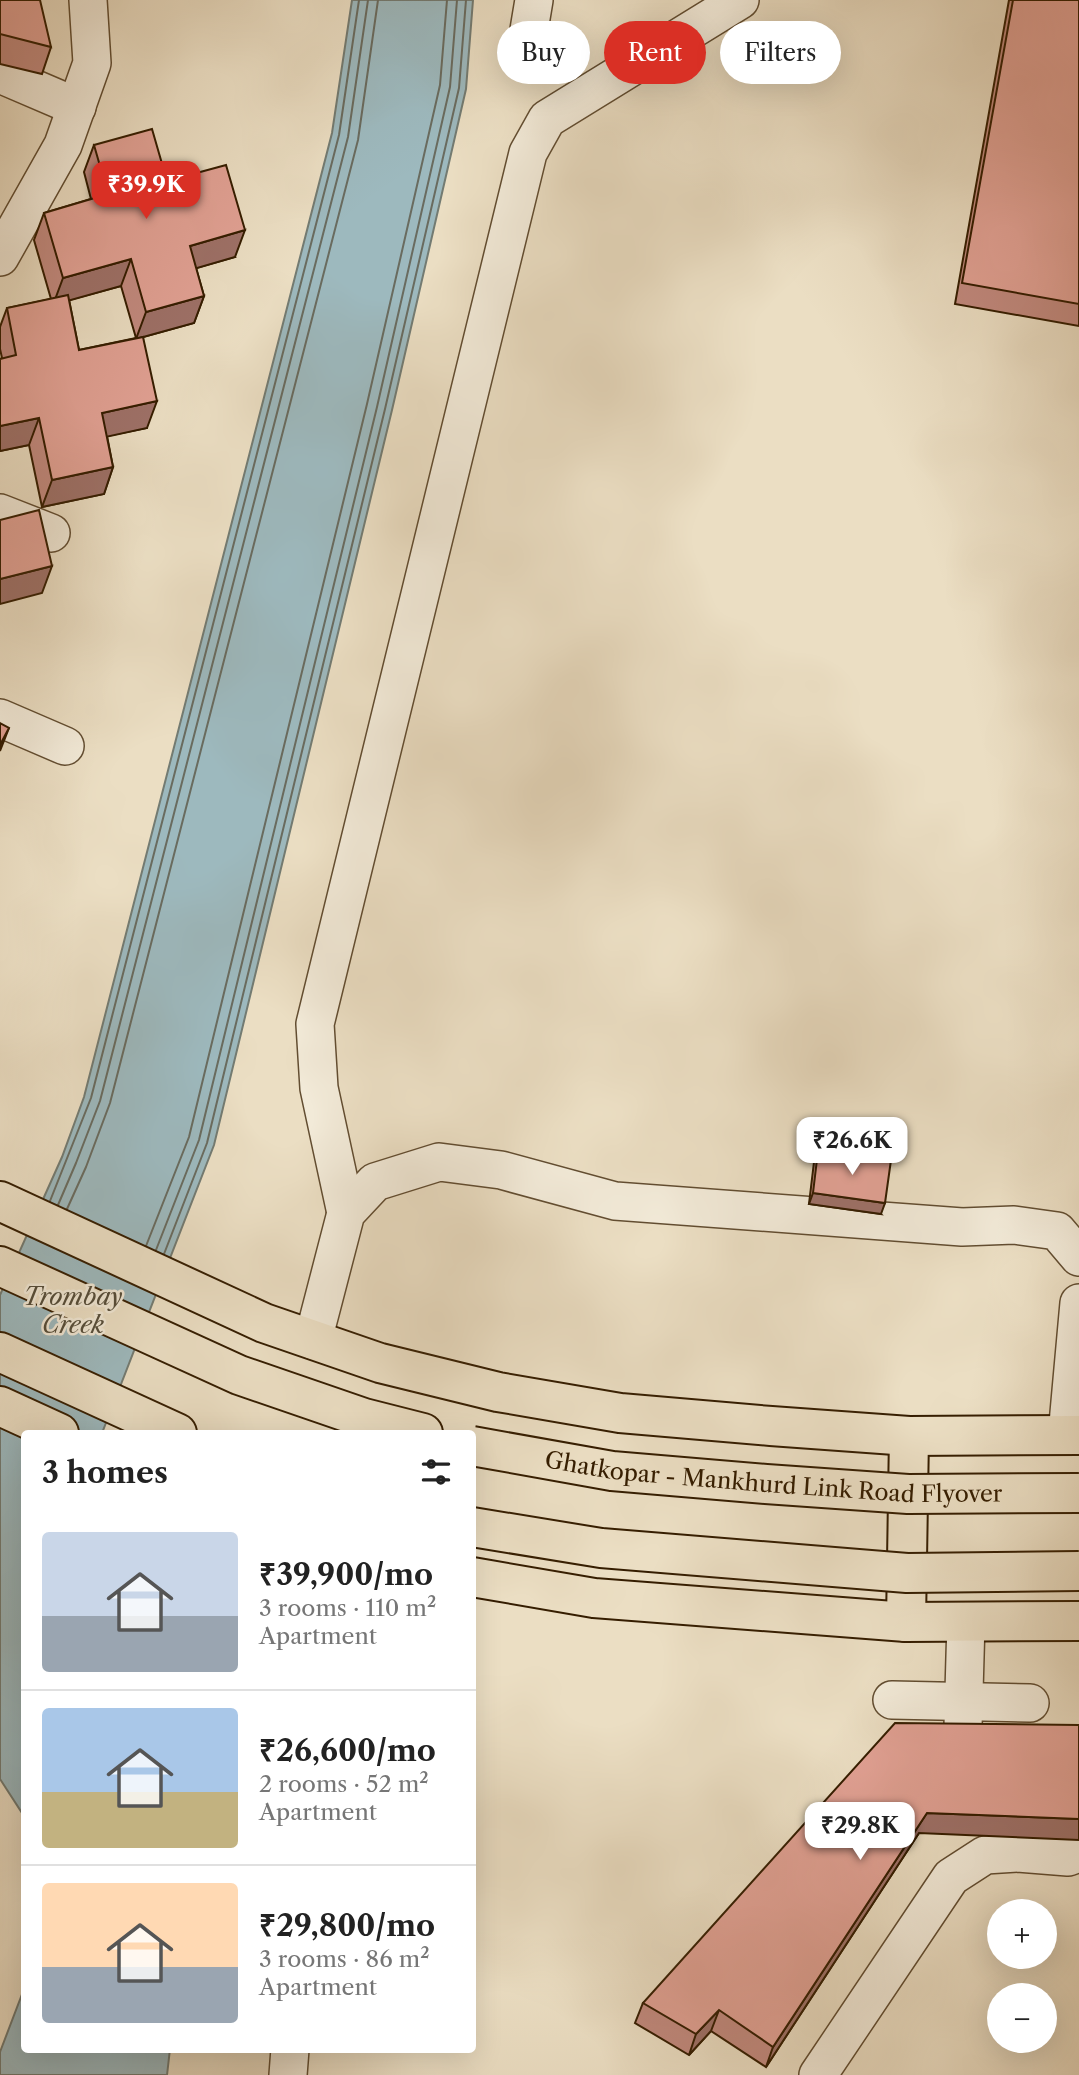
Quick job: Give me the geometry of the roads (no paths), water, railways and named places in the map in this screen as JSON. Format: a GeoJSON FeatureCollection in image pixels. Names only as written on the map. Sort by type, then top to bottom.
{"type":"FeatureCollection","features":[{"type":"Feature","properties":{"kind":"highway"},"geometry":{"type":"LineString","coordinates":[[0,1201],[264,1322],[380,1363],[498,1392],[620,1413],[909,1436],[1073,1435]]}},
{"type":"Feature","properties":{"kind":"highway"},"geometry":{"type":"LineString","coordinates":[[0,1266],[239,1375],[364,1418],[411,1430]]}},
{"type":"Feature","properties":{"kind":"highway"},"geometry":{"type":"LineString","coordinates":[[0,1352],[170,1430]]}},
{"type":"Feature","properties":{"kind":"highway"},"geometry":{"type":"LineString","coordinates":[[0,1406],[52,1430]]}},
{"type":"Feature","properties":{"kind":"highway"},"geometry":{"type":"LineString","coordinates":[[906,1622],[909,1436]]}},
{"type":"Feature","properties":{"kind":"highway","name":"Ghatkopar - Mankhurd Link Road Flyover"},"geometry":{"type":"LineString","coordinates":[[476,1447],[612,1471],[779,1485],[908,1494],[1079,1493]]}},
{"type":"Feature","properties":{"kind":"highway"},"geometry":{"type":"LineString","coordinates":[[476,1528],[601,1548],[907,1573],[1079,1571]]}},
{"type":"Feature","properties":{"kind":"highway"},"geometry":{"type":"LineString","coordinates":[[476,1578],[594,1598],[906,1622],[1079,1621]]}},
{"type":"Feature","properties":{"kind":"street"},"geometry":{"type":"LineString","coordinates":[[0,257],[63,145],[92,63],[88,0]]}},
{"type":"Feature","properties":{"kind":"street"},"geometry":{"type":"LineString","coordinates":[[530,21],[534,0]]}},
{"type":"Feature","properties":{"kind":"street"},"geometry":{"type":"LineString","coordinates":[[313,1340],[346,1213],[319,1088],[315,1024],[528,153],[547,119],[740,0]]}},
{"type":"Feature","properties":{"kind":"street"},"geometry":{"type":"LineString","coordinates":[[0,74],[76,107]]}},
{"type":"Feature","properties":{"kind":"street"},"geometry":{"type":"LineString","coordinates":[[0,513],[51,533]]}},
{"type":"Feature","properties":{"kind":"street"},"geometry":{"type":"LineString","coordinates":[[0,718],[65,746]]}},
{"type":"Feature","properties":{"kind":"street"},"geometry":{"type":"LineString","coordinates":[[346,1213],[375,1182],[439,1162],[501,1170],[615,1201],[962,1227],[1014,1225],[1057,1231],[1079,1257]]}},
{"type":"Feature","properties":{"kind":"street"},"geometry":{"type":"LineString","coordinates":[[1073,1435],[1079,1303]]}},
{"type":"Feature","properties":{"kind":"street"},"geometry":{"type":"LineString","coordinates":[[963,1715],[966,1622]]}},
{"type":"Feature","properties":{"kind":"street"},"geometry":{"type":"LineString","coordinates":[[892,1700],[963,1715],[1030,1703]]}},
{"type":"Feature","properties":{"kind":"street"},"geometry":{"type":"LineString","coordinates":[[818,2075],[951,1877],[985,1855],[1017,1853],[1068,1857],[1079,1853]]}},
{"type":"Feature","properties":{"kind":"street"},"geometry":{"type":"LineString","coordinates":[[288,2075],[290,2053]]}},
{"type":"Feature","properties":{"kind":"water","name":"Trombay Creek"},"geometry":{"type":"Polygon","coordinates":[[[352,0],[473,0],[466,89],[392,410],[214,1145],[103,1430],[21,1430],[21,1811],[0,1779],[0,1295],[62,1157],[84,1097],[332,133],[352,0]]]}},
{"type":"Feature","properties":{"kind":"water"},"geometry":{"type":"Polygon","coordinates":[[[21,1997],[21,2053],[170,2053],[167,2075],[0,2075],[0,2052],[21,1997]]]}}]}
